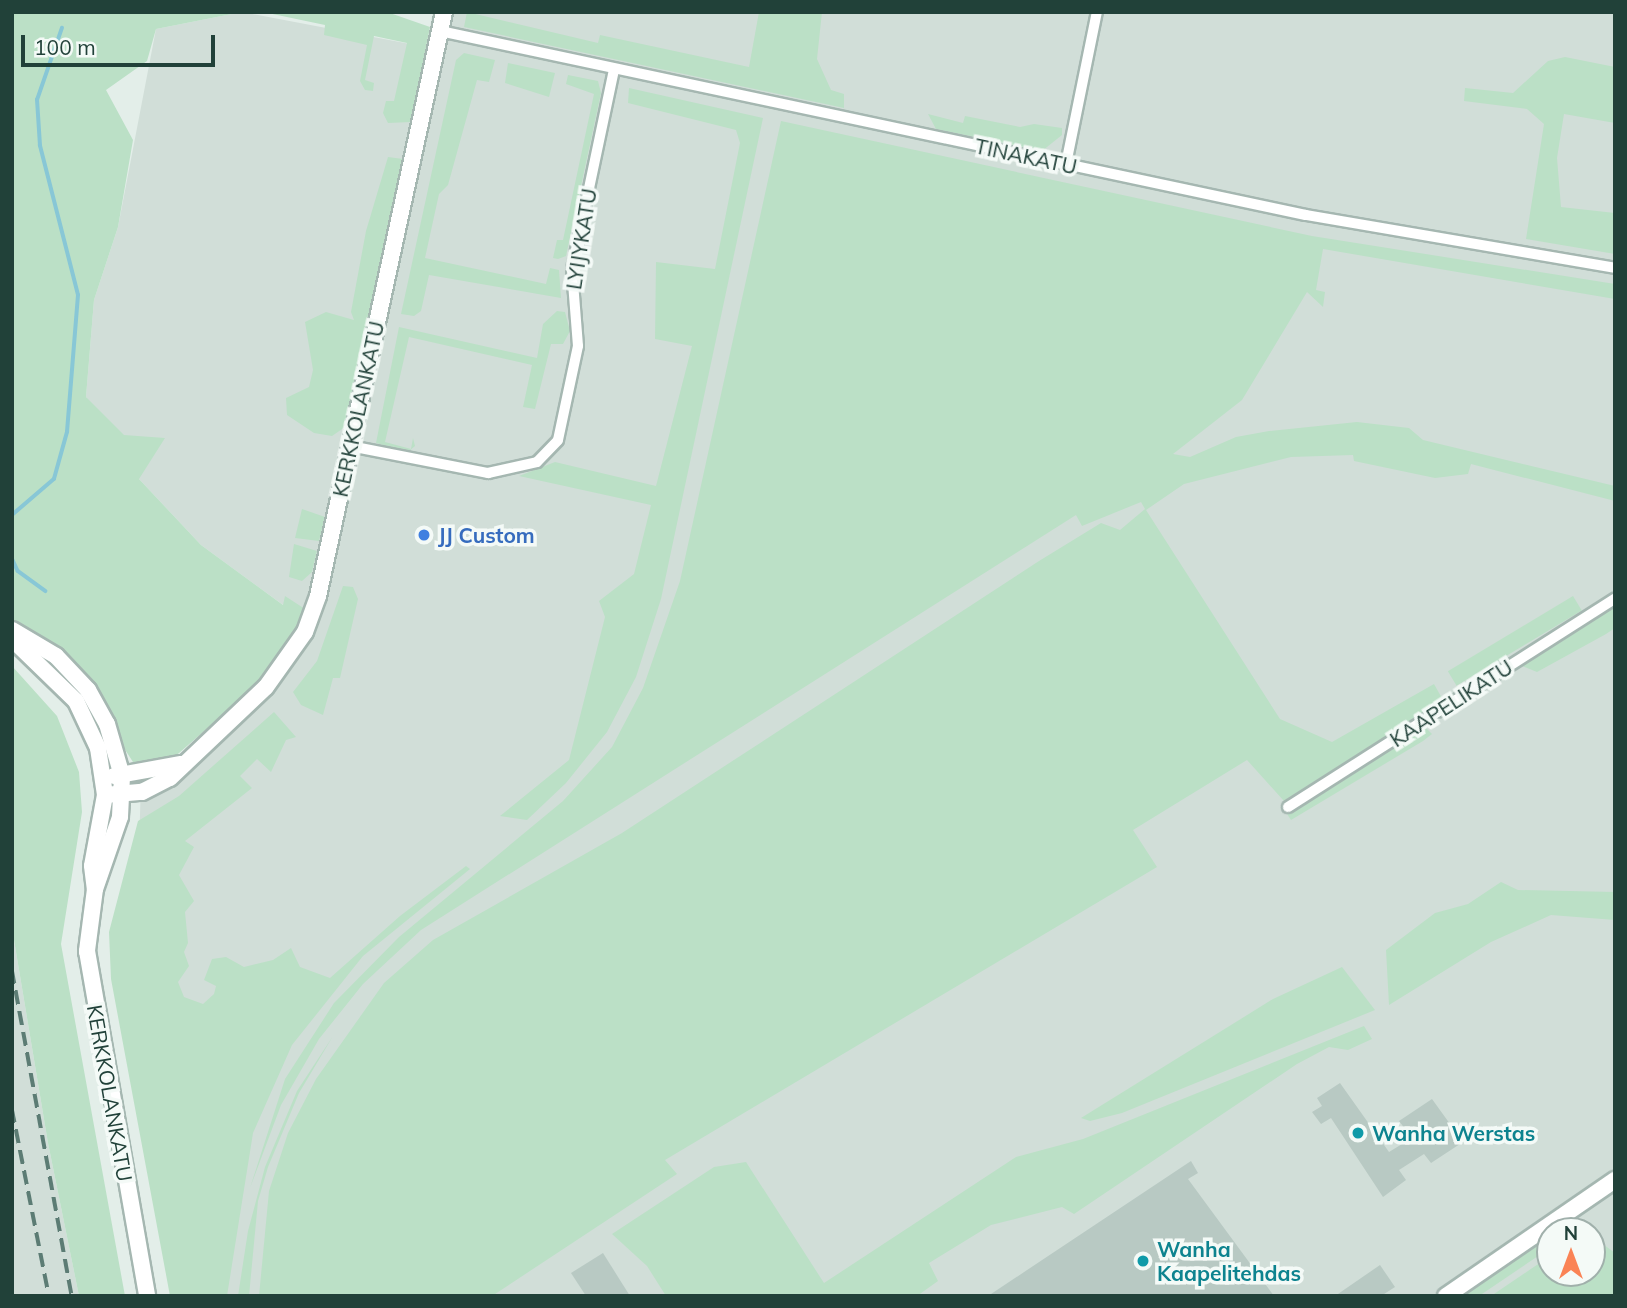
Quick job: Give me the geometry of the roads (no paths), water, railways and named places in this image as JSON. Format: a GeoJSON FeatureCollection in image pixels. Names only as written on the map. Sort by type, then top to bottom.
{"type":"FeatureCollection","features":[{"type":"Feature","properties":{"kind":"street","name":"KERKKOLANKATU"},"geometry":{"type":"LineString","coordinates":[[105,795],[158,788],[266,687],[306,632],[350,446],[444,12]]}},
{"type":"Feature","properties":{"kind":"street"},"geometry":{"type":"LineString","coordinates":[[1066,164],[1097,12]]}},
{"type":"Feature","properties":{"kind":"street","name":"TINAKATU"},"geometry":{"type":"LineString","coordinates":[[440,31],[749,99],[1341,222],[1615,268]]}},
{"type":"Feature","properties":{"kind":"street","name":"LYIJYKATU"},"geometry":{"type":"LineString","coordinates":[[350,446],[488,472],[537,462],[558,440],[578,346],[572,269],[614,69]]}},
{"type":"Feature","properties":{"kind":"street","name":"KAAPELIKATU"},"geometry":{"type":"LineString","coordinates":[[1288,807],[1615,599]]}},
{"type":"Feature","properties":{"kind":"street","name":"KERKKOLANKATU"},"geometry":{"type":"LineString","coordinates":[[12,630],[56,656],[88,690],[107,724],[122,776],[123,794],[106,871],[95,889]]}},
{"type":"Feature","properties":{"kind":"street","name":"KERKKOLANKATU"},"geometry":{"type":"LineString","coordinates":[[12,639],[76,701],[104,777],[105,795],[92,866],[95,889],[88,971],[147,1296]]}},
{"type":"Feature","properties":{"kind":"street"},"geometry":{"type":"LineString","coordinates":[[104,777],[122,776],[187,761]]}},
{"type":"Feature","properties":{"kind":"street"},"geometry":{"type":"LineString","coordinates":[[1446,1296],[1615,1180]]}},
{"type":"Feature","properties":{"kind":"waterway"},"geometry":{"type":"LineString","coordinates":[[12,515],[54,479],[67,432],[78,295],[40,146],[37,100],[62,28]]}},
{"type":"Feature","properties":{"kind":"waterway"},"geometry":{"type":"LineString","coordinates":[[12,558],[18,571],[46,591]]}},
{"type":"Feature","properties":{"kind":"railway"},"geometry":{"type":"LineString","coordinates":[[12,970],[72,1296]]}},
{"type":"Feature","properties":{"kind":"railway"},"geometry":{"type":"LineString","coordinates":[[12,1109],[49,1296]]}},
{"type":"Feature","properties":{"kind":"place","name":"JJ Custom"},"geometry":{"type":"Point","coordinates":[424,535]}},
{"type":"Feature","properties":{"kind":"place","name":"Wanha Werstas"},"geometry":{"type":"Point","coordinates":[1358,1133]}},
{"type":"Feature","properties":{"kind":"place","name":"Wanha Kaapelitehdas"},"geometry":{"type":"Point","coordinates":[1143,1261]}}]}
